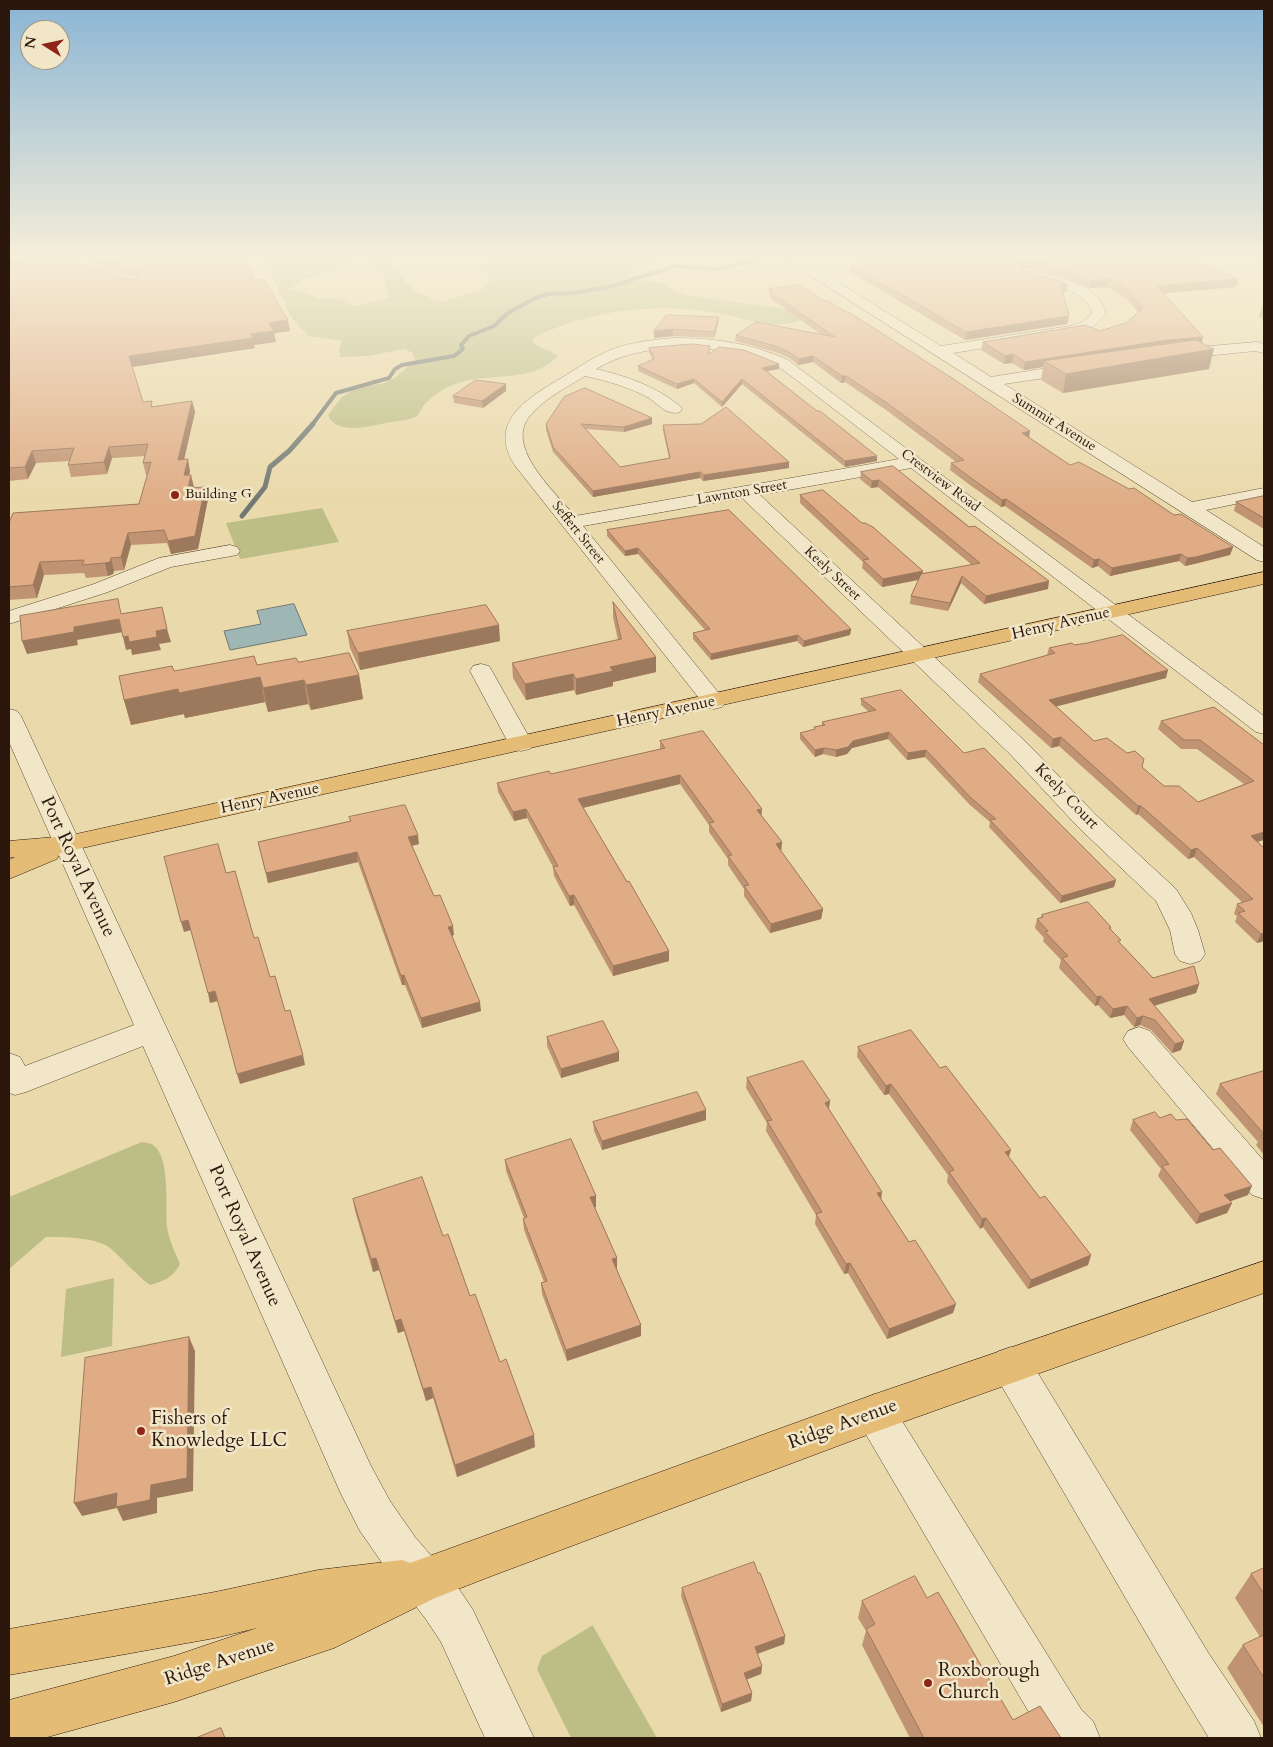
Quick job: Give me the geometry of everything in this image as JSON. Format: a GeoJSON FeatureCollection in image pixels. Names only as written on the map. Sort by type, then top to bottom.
{"type":"FeatureCollection","features":[{"type":"Feature","properties":{"kind":"main road","name":"Henry Avenue"},"geometry":{"type":"LineString","coordinates":[[9,849],[66,844],[714,702],[1264,578]]}},
{"type":"Feature","properties":{"kind":"main road","name":"Henry Avenue"},"geometry":{"type":"LineString","coordinates":[[9,870],[66,844]]}},
{"type":"Feature","properties":{"kind":"main road","name":"Ridge Avenue"},"geometry":{"type":"LineString","coordinates":[[25,1726],[174,1679],[334,1625],[424,1580],[875,1413],[1264,1277]]}},
{"type":"Feature","properties":{"kind":"main road","name":"Ridge Avenue"},"geometry":{"type":"LineString","coordinates":[[9,1652],[215,1615],[318,1592],[424,1580]]}},
{"type":"Feature","properties":{"kind":"street","name":"Summit Avenue"},"geometry":{"type":"LineString","coordinates":[[923,342],[1264,556]]}},
{"type":"Feature","properties":{"kind":"street"},"geometry":{"type":"LineString","coordinates":[[938,351],[999,342]]}},
{"type":"Feature","properties":{"kind":"street","name":"Crestview Road"},"geometry":{"type":"LineString","coordinates":[[582,371],[612,354],[656,344],[706,343],[754,351],[775,359],[790,367],[1264,727]]}},
{"type":"Feature","properties":{"kind":"street"},"geometry":{"type":"LineString","coordinates":[[1158,356],[1258,346],[1264,349]]}},
{"type":"Feature","properties":{"kind":"street"},"geometry":{"type":"LineString","coordinates":[[989,382],[1097,365]]}},
{"type":"Feature","properties":{"kind":"street"},"geometry":{"type":"LineString","coordinates":[[582,371],[616,378],[637,386],[661,399],[674,409]]}},
{"type":"Feature","properties":{"kind":"street","name":"Seffert Street"},"geometry":{"type":"LineString","coordinates":[[582,371],[533,403],[521,416],[513,435],[514,446],[519,458],[714,702]]}},
{"type":"Feature","properties":{"kind":"street","name":"Lawnton Street"},"geometry":{"type":"LineString","coordinates":[[570,522],[915,462]]}},
{"type":"Feature","properties":{"kind":"street","name":"Keely Street"},"geometry":{"type":"LineString","coordinates":[[746,492],[918,655]]}},
{"type":"Feature","properties":{"kind":"street"},"geometry":{"type":"LineString","coordinates":[[1189,508],[1264,493]]}},
{"type":"Feature","properties":{"kind":"street"},"geometry":{"type":"LineString","coordinates":[[9,618],[101,588],[166,562],[230,550]]}},
{"type":"Feature","properties":{"kind":"street","name":"Keely Court"},"geometry":{"type":"LineString","coordinates":[[918,655],[1019,749],[1087,821],[1166,895],[1177,913],[1184,930],[1190,954]]}},
{"type":"Feature","properties":{"kind":"street"},"geometry":{"type":"LineString","coordinates":[[480,671],[521,744]]}},
{"type":"Feature","properties":{"kind":"street","name":"Port Royal Avenue"},"geometry":{"type":"LineString","coordinates":[[11,729],[152,1030],[356,1480],[375,1516],[457,1626],[510,1738]]}},
{"type":"Feature","properties":{"kind":"street"},"geometry":{"type":"LineString","coordinates":[[12,1074],[152,1030]]}},
{"type":"Feature","properties":{"kind":"street"},"geometry":{"type":"LineString","coordinates":[[1139,1039],[1264,1185]]}},
{"type":"Feature","properties":{"kind":"street"},"geometry":{"type":"LineString","coordinates":[[1011,1366],[1193,1670],[1236,1738]]}},
{"type":"Feature","properties":{"kind":"street"},"geometry":{"type":"LineString","coordinates":[[875,1413],[1064,1726],[1076,1738]]}},
{"type":"Feature","properties":{"kind":"green space"},"geometry":{"type":"Polygon","coordinates":[[[342,342],[533,342],[558,356],[547,365],[523,374],[458,383],[433,397],[425,404],[417,416],[366,427],[347,428],[332,422],[328,415],[342,397],[354,389],[385,383],[396,377],[415,360],[413,353],[404,349],[368,356],[340,357],[339,349],[342,342]]]}},
{"type":"Feature","properties":{"kind":"green space"},"geometry":{"type":"Polygon","coordinates":[[[322,508],[339,542],[240,559],[226,523],[322,508]]]}},
{"type":"Feature","properties":{"kind":"green space"},"geometry":{"type":"Polygon","coordinates":[[[142,1142],[150,1143],[159,1151],[165,1171],[167,1227],[180,1264],[171,1275],[164,1280],[150,1285],[104,1244],[80,1238],[62,1237],[46,1237],[9,1269],[9,1197],[142,1142]]]}},
{"type":"Feature","properties":{"kind":"green space"},"geometry":{"type":"Polygon","coordinates":[[[114,1278],[112,1346],[61,1357],[66,1289],[114,1278]]]}},
{"type":"Feature","properties":{"kind":"green space"},"geometry":{"type":"Polygon","coordinates":[[[593,1625],[657,1738],[571,1738],[537,1669],[542,1656],[593,1625]]]}},
{"type":"Feature","properties":{"kind":"water"},"geometry":{"type":"Polygon","coordinates":[[[294,604],[307,635],[230,650],[224,631],[261,624],[257,611],[294,604]]]}},
{"type":"Feature","properties":{"kind":"building"},"geometry":{"type":"Polygon","coordinates":[[[9,342],[229,342],[129,356],[143,402],[152,401],[151,407],[192,401],[178,460],[188,459],[184,475],[191,475],[188,488],[205,487],[195,536],[168,541],[164,530],[128,533],[121,557],[111,558],[110,562],[82,565],[84,560],[40,562],[33,585],[9,587],[9,523],[13,513],[139,504],[151,462],[143,463],[148,444],[109,447],[104,462],[68,465],[74,448],[32,451],[25,467],[9,468],[9,342]]]}},
{"type":"Feature","properties":{"kind":"building"},"geometry":{"type":"Polygon","coordinates":[[[759,342],[895,342],[1030,431],[1022,433],[1070,465],[1079,462],[1129,489],[1134,488],[1174,515],[1181,514],[1233,547],[1196,557],[1187,558],[1181,554],[1112,568],[1099,559],[1094,560],[1006,499],[1002,500],[971,478],[951,463],[964,460],[887,403],[813,356],[799,359],[775,346],[759,342]]]}},
{"type":"Feature","properties":{"kind":"building"},"geometry":{"type":"Polygon","coordinates":[[[983,342],[1158,342],[1025,362],[1013,354],[1005,356],[983,342]]]}},
{"type":"Feature","properties":{"kind":"building"},"geometry":{"type":"Polygon","coordinates":[[[1185,342],[1199,342],[1214,349],[1066,374],[1044,361],[1185,342]]]}},
{"type":"Feature","properties":{"kind":"building"},"geometry":{"type":"Polygon","coordinates":[[[692,344],[710,346],[708,355],[719,347],[744,350],[779,364],[762,368],[877,456],[845,461],[742,379],[722,402],[694,379],[677,384],[638,366],[654,359],[649,348],[692,344]]]}},
{"type":"Feature","properties":{"kind":"building"},"geometry":{"type":"Polygon","coordinates":[[[476,380],[506,384],[482,401],[453,396],[476,380]]]}},
{"type":"Feature","properties":{"kind":"building"},"geometry":{"type":"Polygon","coordinates":[[[585,388],[652,418],[624,427],[581,424],[620,467],[670,458],[663,425],[701,424],[726,407],[789,462],[704,475],[700,472],[593,491],[553,447],[546,424],[564,397],[585,388]]]}},
{"type":"Feature","properties":{"kind":"building"},"geometry":{"type":"Polygon","coordinates":[[[893,466],[969,527],[975,526],[1049,581],[986,596],[962,576],[950,603],[911,596],[921,574],[980,563],[879,480],[872,481],[861,472],[893,466]]]}},
{"type":"Feature","properties":{"kind":"building"},"geometry":{"type":"Polygon","coordinates":[[[823,490],[862,523],[873,527],[923,571],[883,579],[863,560],[869,559],[800,495],[823,490]]]}},
{"type":"Feature","properties":{"kind":"building"},"geometry":{"type":"Polygon","coordinates":[[[1264,496],[1264,518],[1236,502],[1264,496]]]}},
{"type":"Feature","properties":{"kind":"building"},"geometry":{"type":"Polygon","coordinates":[[[729,510],[851,629],[804,641],[798,635],[711,654],[693,633],[710,629],[638,548],[625,551],[607,530],[729,510]]]}},
{"type":"Feature","properties":{"kind":"building"},"geometry":{"type":"Polygon","coordinates":[[[118,599],[121,614],[162,607],[167,629],[156,631],[157,637],[129,642],[128,636],[123,637],[119,619],[74,627],[74,632],[22,641],[20,616],[118,599]]]}},
{"type":"Feature","properties":{"kind":"building"},"geometry":{"type":"Polygon","coordinates":[[[613,602],[656,657],[610,667],[613,671],[576,679],[573,674],[525,684],[512,663],[621,639],[613,602]]]}},
{"type":"Feature","properties":{"kind":"building"},"geometry":{"type":"Polygon","coordinates":[[[486,605],[499,625],[358,653],[347,631],[486,605]]]}},
{"type":"Feature","properties":{"kind":"building"},"geometry":{"type":"Polygon","coordinates":[[[1123,635],[1168,670],[1049,700],[1094,741],[1107,738],[1127,753],[1135,751],[1144,759],[1142,767],[1164,786],[1179,786],[1198,802],[1254,781],[1200,740],[1184,740],[1161,721],[1214,707],[1264,745],[1264,832],[1251,836],[1264,848],[1264,933],[1261,934],[1238,913],[1245,911],[1237,904],[1253,899],[1197,848],[1191,850],[1141,806],[1138,806],[1061,737],[1053,739],[980,674],[1055,653],[1049,648],[1072,643],[1074,645],[1087,643],[1123,635]]]}},
{"type":"Feature","properties":{"kind":"building"},"geometry":{"type":"Polygon","coordinates":[[[349,653],[359,675],[306,685],[304,680],[263,688],[260,677],[179,693],[178,689],[124,700],[119,676],[172,666],[174,671],[254,656],[257,665],[296,658],[298,662],[349,653]]]}},
{"type":"Feature","properties":{"kind":"building"},"geometry":{"type":"Polygon","coordinates":[[[901,690],[964,753],[984,748],[1116,880],[1062,896],[990,820],[996,819],[971,798],[926,750],[908,753],[889,732],[853,741],[848,747],[836,750],[824,748],[815,750],[800,733],[825,725],[822,722],[876,710],[861,699],[901,690]]]}},
{"type":"Feature","properties":{"kind":"building"},"geometry":{"type":"Polygon","coordinates":[[[703,731],[762,809],[757,810],[782,842],[776,844],[823,909],[771,924],[744,886],[749,885],[728,856],[732,855],[709,823],[714,822],[680,775],[578,799],[627,882],[629,881],[669,951],[613,966],[574,895],[569,896],[553,867],[558,866],[526,809],[513,812],[497,783],[549,771],[551,774],[665,748],[660,741],[703,731]]]}},
{"type":"Feature","properties":{"kind":"building"},"geometry":{"type":"Polygon","coordinates":[[[405,805],[418,835],[408,837],[434,896],[440,895],[453,926],[448,927],[480,1002],[421,1018],[404,975],[401,976],[357,852],[266,873],[258,842],[351,821],[349,817],[405,805]]]}},
{"type":"Feature","properties":{"kind":"building"},"geometry":{"type":"Polygon","coordinates":[[[218,844],[226,873],[235,871],[254,938],[258,937],[270,977],[275,976],[285,1011],[290,1010],[303,1055],[237,1074],[215,991],[208,993],[188,920],[181,922],[164,857],[218,844]]]}},
{"type":"Feature","properties":{"kind":"building"},"geometry":{"type":"Polygon","coordinates":[[[1088,902],[1121,940],[1118,941],[1153,978],[1194,966],[1199,984],[1149,999],[1184,1041],[1175,1044],[1155,1020],[1143,1016],[1137,1018],[1127,1006],[1113,1009],[1101,996],[1097,997],[1062,958],[1068,956],[1045,932],[1048,931],[1037,919],[1043,917],[1042,915],[1088,902]]]}},
{"type":"Feature","properties":{"kind":"building"},"geometry":{"type":"Polygon","coordinates":[[[603,1021],[619,1052],[561,1069],[547,1037],[603,1021]]]}},
{"type":"Feature","properties":{"kind":"building"},"geometry":{"type":"Polygon","coordinates":[[[911,1030],[940,1068],[946,1066],[1011,1150],[1005,1152],[1040,1198],[1045,1196],[1091,1255],[1031,1280],[986,1218],[982,1219],[949,1172],[954,1170],[891,1084],[886,1086],[858,1047],[911,1030]]]}},
{"type":"Feature","properties":{"kind":"building"},"geometry":{"type":"Polygon","coordinates":[[[803,1061],[830,1101],[825,1103],[882,1192],[877,1193],[909,1242],[915,1240],[956,1304],[889,1329],[850,1263],[846,1264],[816,1214],[822,1212],[767,1121],[772,1120],[747,1078],[803,1061]]]}},
{"type":"Feature","properties":{"kind":"building"},"geometry":{"type":"Polygon","coordinates":[[[1264,1071],[1264,1134],[1220,1084],[1264,1071]]]}},
{"type":"Feature","properties":{"kind":"building"},"geometry":{"type":"Polygon","coordinates":[[[697,1092],[706,1110],[602,1141],[593,1122],[697,1092]]]}},
{"type":"Feature","properties":{"kind":"building"},"geometry":{"type":"Polygon","coordinates":[[[1155,1112],[1160,1118],[1171,1114],[1176,1120],[1187,1119],[1213,1150],[1220,1148],[1252,1186],[1224,1195],[1232,1203],[1200,1214],[1162,1166],[1169,1164],[1133,1120],[1155,1112]]]}},
{"type":"Feature","properties":{"kind":"building"},"geometry":{"type":"Polygon","coordinates":[[[571,1139],[596,1196],[590,1197],[617,1258],[612,1259],[641,1325],[566,1350],[541,1283],[547,1281],[523,1219],[527,1217],[505,1160],[571,1139]]]}},
{"type":"Feature","properties":{"kind":"building"},"geometry":{"type":"Polygon","coordinates":[[[422,1177],[443,1236],[448,1234],[470,1296],[475,1294],[500,1362],[506,1359],[534,1435],[455,1465],[431,1387],[423,1389],[401,1319],[395,1321],[376,1258],[371,1259],[353,1199],[422,1177]]]}},
{"type":"Feature","properties":{"kind":"building","name":"Fishers of Knowledge LLC"},"geometry":{"type":"Polygon","coordinates":[[[189,1337],[187,1478],[151,1485],[150,1500],[116,1507],[117,1493],[74,1503],[85,1358],[189,1337]]]}},
{"type":"Feature","properties":{"kind":"building"},"geometry":{"type":"Polygon","coordinates":[[[754,1562],[785,1636],[755,1647],[762,1666],[744,1673],[752,1693],[722,1704],[682,1588],[754,1562]]]}},
{"type":"Feature","properties":{"kind":"building"},"geometry":{"type":"Polygon","coordinates":[[[1264,1568],[1264,1594],[1251,1574],[1264,1568]]]}},
{"type":"Feature","properties":{"kind":"building","name":"Roxborough Church"},"geometry":{"type":"Polygon","coordinates":[[[915,1576],[927,1598],[938,1592],[1013,1720],[1040,1706],[1061,1738],[924,1738],[866,1629],[875,1624],[862,1601],[915,1576]]]}},
{"type":"Feature","properties":{"kind":"building"},"geometry":{"type":"Polygon","coordinates":[[[1264,1635],[1264,1678],[1243,1645],[1264,1635]]]}},
{"type":"Feature","properties":{"kind":"building"},"geometry":{"type":"Polygon","coordinates":[[[221,1728],[225,1738],[196,1738],[221,1728]]]}},
{"type":"Feature","properties":{"kind":"waterway"},"geometry":{"type":"LineString","coordinates":[[312,425],[336,393],[389,378],[395,369],[402,365],[454,356],[463,349],[461,345],[464,342]]}},
{"type":"Feature","properties":{"kind":"waterway"},"geometry":{"type":"LineString","coordinates":[[242,516],[265,487],[270,467],[289,451],[313,424]]}},
{"type":"Feature","properties":{"kind":"place","name":"Building G"},"geometry":{"type":"Point","coordinates":[175,495]}},
{"type":"Feature","properties":{"kind":"place","name":"Fishers of Knowledge LLC"},"geometry":{"type":"Point","coordinates":[141,1431]}},
{"type":"Feature","properties":{"kind":"place","name":"Roxborough Church"},"geometry":{"type":"Point","coordinates":[928,1683]}}]}
